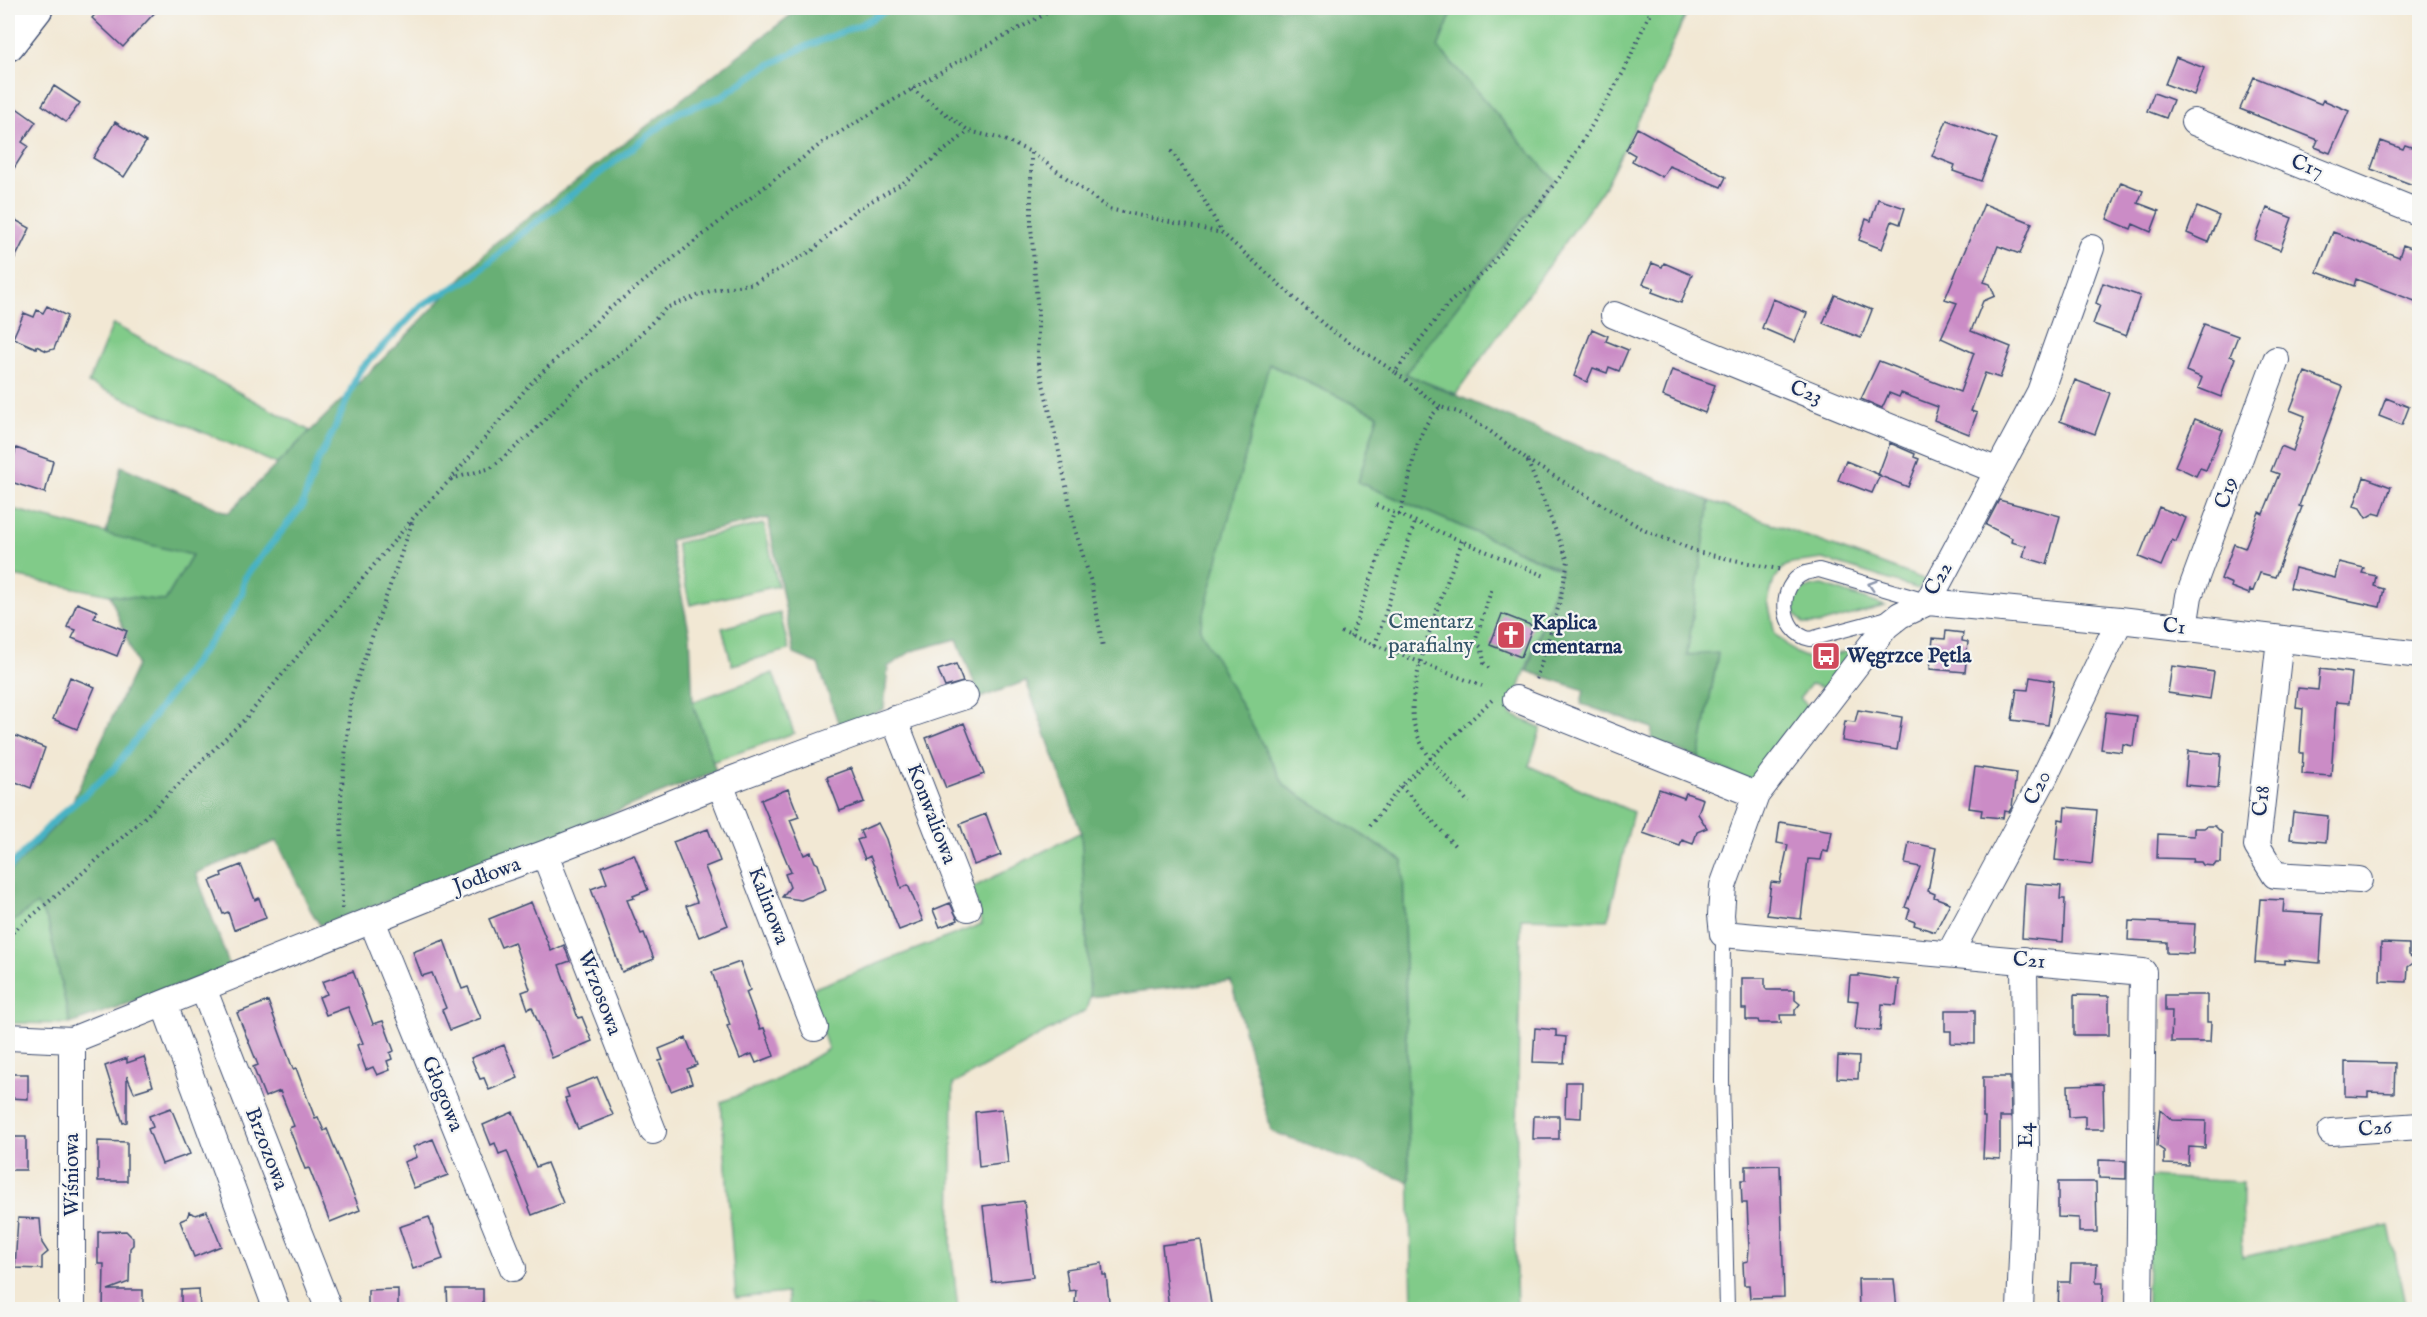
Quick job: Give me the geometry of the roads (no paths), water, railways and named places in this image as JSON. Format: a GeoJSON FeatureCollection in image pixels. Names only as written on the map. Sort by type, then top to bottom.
{"type":"FeatureCollection","features":[{"type":"Feature","properties":{"kind":"street"},"geometry":{"type":"LineString","coordinates":[[8,44],[36,8]]}},
{"type":"Feature","properties":{"kind":"street","name":"C17"},"geometry":{"type":"LineString","coordinates":[[2194,122],[2420,213]]}},
{"type":"Feature","properties":{"kind":"street","name":"C22"},"geometry":{"type":"LineString","coordinates":[[1756,795],[1886,626],[1900,615],[1928,602],[2040,392],[2091,248]]}},
{"type":"Feature","properties":{"kind":"street","name":"C23"},"geometry":{"type":"LineString","coordinates":[[1614,315],[1998,471]]}},
{"type":"Feature","properties":{"kind":"street","name":"C19"},"geometry":{"type":"LineString","coordinates":[[2184,628],[2189,596],[2276,360]]}},
{"type":"Feature","properties":{"kind":"street","name":"C1"},"geometry":{"type":"LineString","coordinates":[[1928,602],[2120,620],[2420,655]]}},
{"type":"Feature","properties":{"kind":"street","name":"C20"},"geometry":{"type":"LineString","coordinates":[[1950,953],[2044,778],[2120,620]]}},
{"type":"Feature","properties":{"kind":"street","name":"C18"},"geometry":{"type":"LineString","coordinates":[[2280,639],[2257,846],[2275,875],[2359,880]]}},
{"type":"Feature","properties":{"kind":"street","name":"Jodłowa"},"geometry":{"type":"LineString","coordinates":[[8,1037],[72,1040],[720,784],[894,719],[965,696]]}},
{"type":"Feature","properties":{"kind":"street"},"geometry":{"type":"LineString","coordinates":[[1514,700],[1756,795],[1723,886],[1721,915],[1724,934]]}},
{"type":"Feature","properties":{"kind":"street","name":"Konwaliowa"},"geometry":{"type":"LineString","coordinates":[[894,719],[968,908]]}},
{"type":"Feature","properties":{"kind":"street","name":"Kalinowa"},"geometry":{"type":"LineString","coordinates":[[720,784],[815,1028]]}},
{"type":"Feature","properties":{"kind":"street","name":"Wrzosowa"},"geometry":{"type":"LineString","coordinates":[[545,855],[653,1131]]}},
{"type":"Feature","properties":{"kind":"street","name":"Głogowa"},"geometry":{"type":"LineString","coordinates":[[372,921],[513,1268]]}},
{"type":"Feature","properties":{"kind":"street","name":"C21"},"geometry":{"type":"LineString","coordinates":[[1724,934],[2143,972],[2139,1310]]}},
{"type":"Feature","properties":{"kind":"street","name":"E4"},"geometry":{"type":"LineString","coordinates":[[2020,1310],[2026,1150],[2024,960]]}},
{"type":"Feature","properties":{"kind":"street","name":"Brzozowa"},"geometry":{"type":"LineString","coordinates":[[203,988],[330,1310]]}},
{"type":"Feature","properties":{"kind":"street"},"geometry":{"type":"LineString","coordinates":[[164,1004],[277,1310]]}},
{"type":"Feature","properties":{"kind":"street","name":"Wiśniowa"},"geometry":{"type":"LineString","coordinates":[[72,1040],[72,1310]]}},
{"type":"Feature","properties":{"kind":"street","name":"C26"},"geometry":{"type":"LineString","coordinates":[[2331,1132],[2420,1126]]}},
{"type":"Feature","properties":{"kind":"lane"},"geometry":{"type":"LineString","coordinates":[[1900,615],[1816,639],[1804,638],[1791,626],[1785,614],[1784,602],[1792,584],[1803,574],[1819,570],[1928,602]]}},
{"type":"Feature","properties":{"kind":"lane"},"geometry":{"type":"LineString","coordinates":[[1724,934],[1722,1080],[1727,1310]]}},
{"type":"Feature","properties":{"kind":"waterway"},"geometry":{"type":"LineString","coordinates":[[8,869],[56,819],[113,770],[232,612],[242,592],[244,578],[302,506],[317,463],[359,371],[422,305],[473,277],[521,234],[679,112],[721,97],[760,70],[800,49],[862,24],[890,8]]}},
{"type":"Feature","properties":{"kind":"place","name":"Kaplica cmentarna"},"geometry":{"type":"Point","coordinates":[1511,635]}},
{"type":"Feature","properties":{"kind":"place","name":"Węgrzce Pętla"},"geometry":{"type":"Point","coordinates":[1826,656]}},
{"type":"Feature","properties":{"kind":"park label","name":"Cmentarz parafialny"},"geometry":{"type":"Point","coordinates":[1431,634]}}]}
